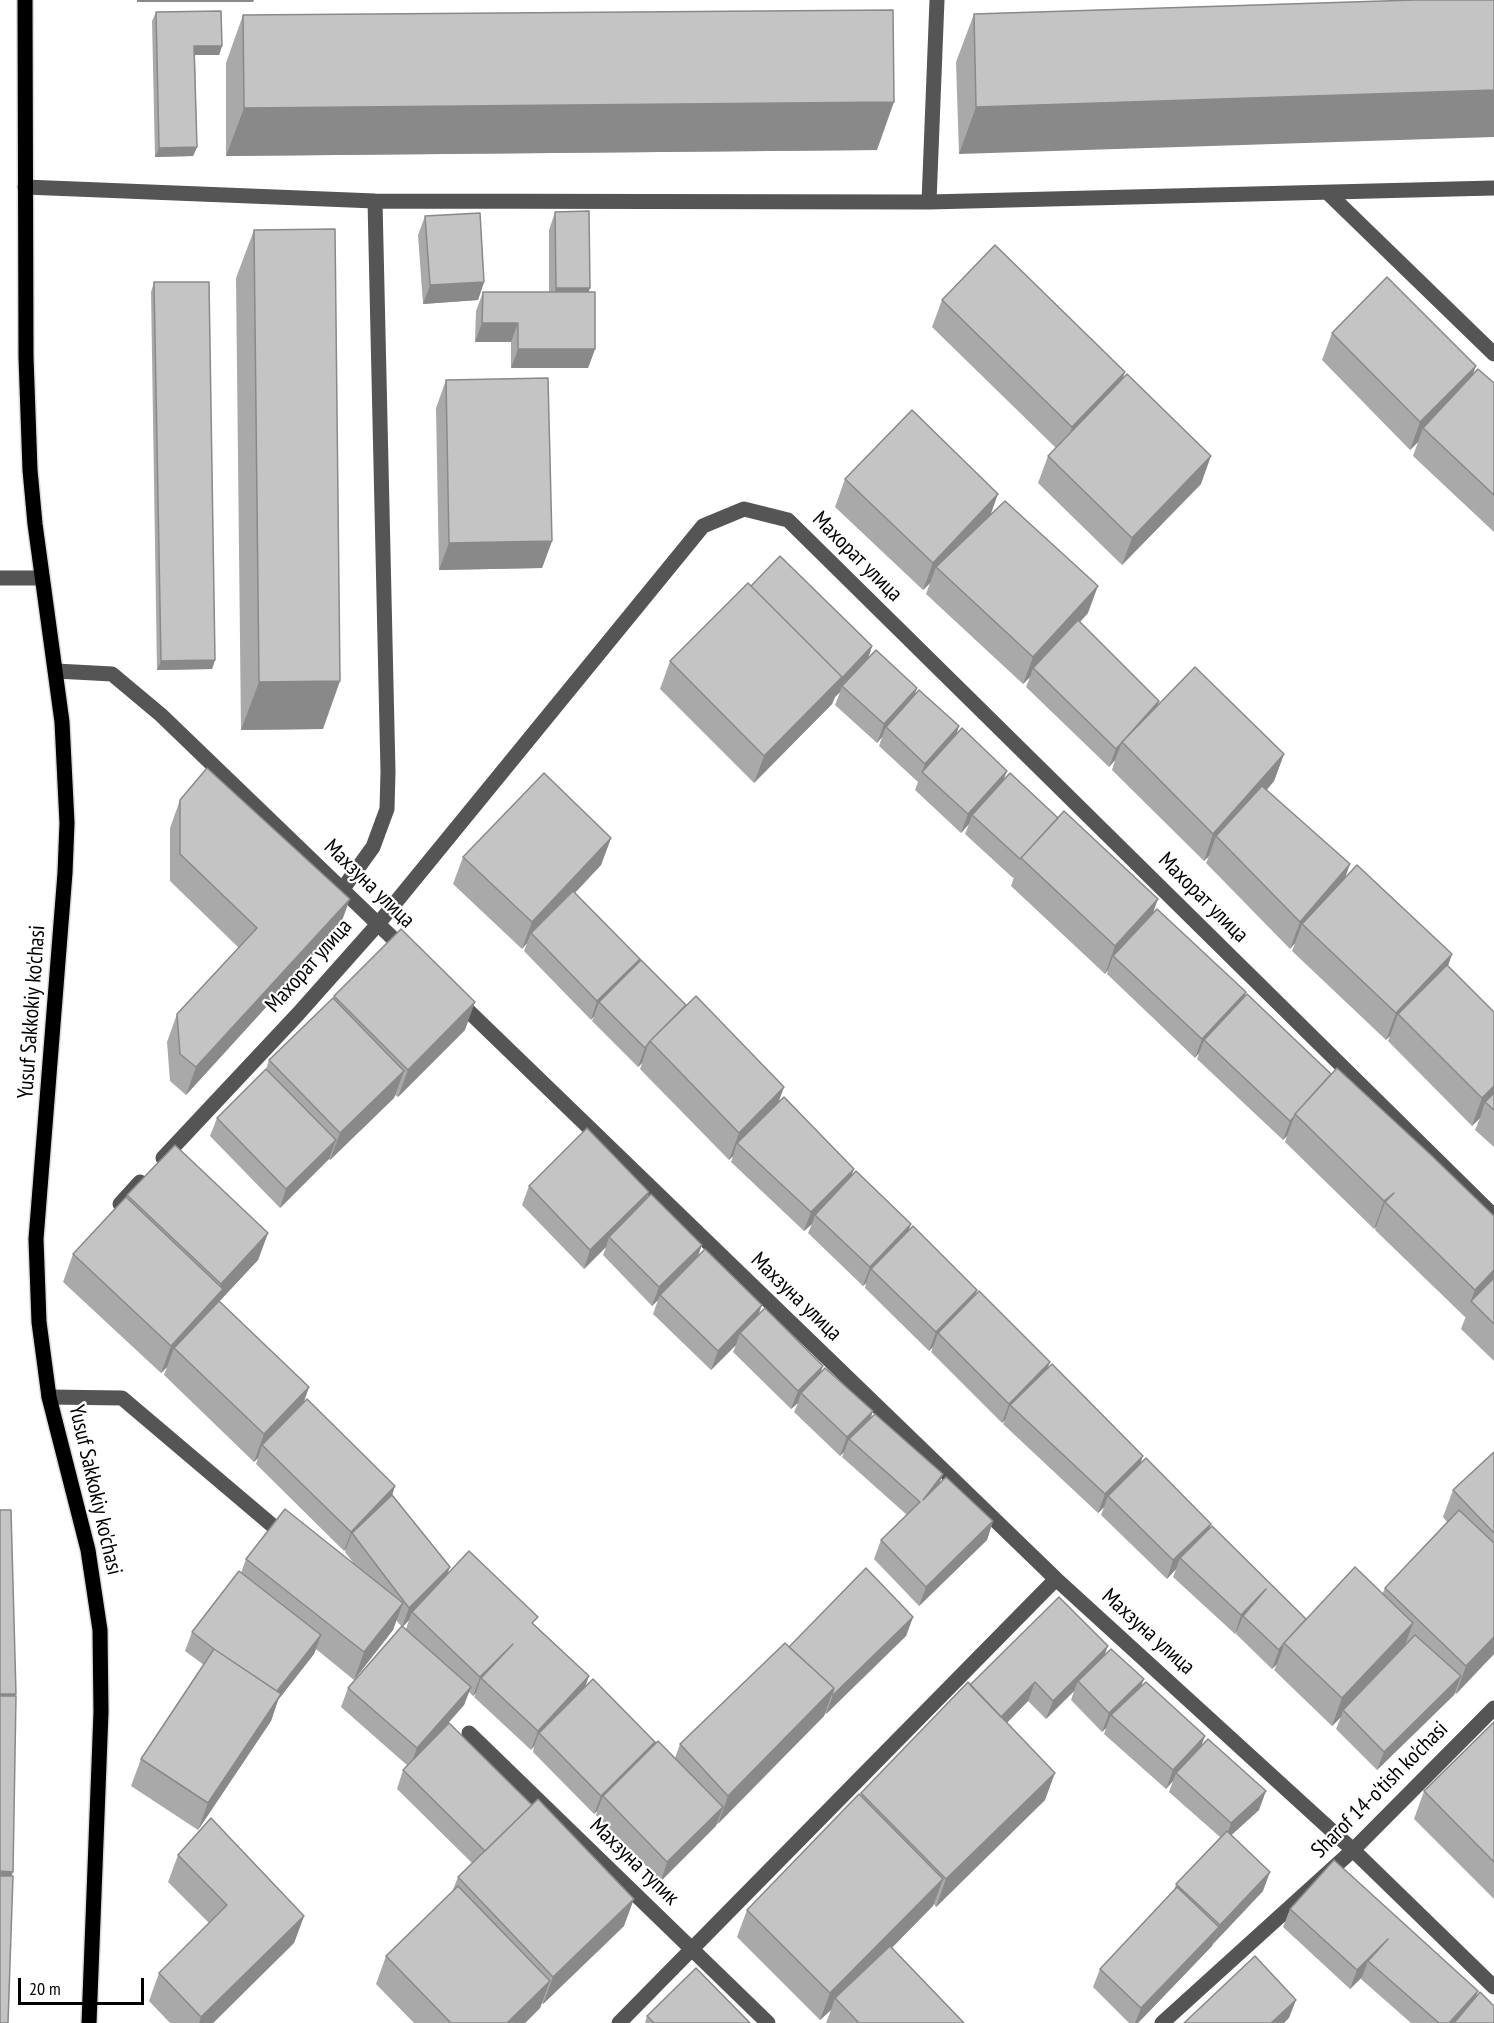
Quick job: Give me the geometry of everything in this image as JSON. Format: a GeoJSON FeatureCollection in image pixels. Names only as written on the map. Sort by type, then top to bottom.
{"type":"FeatureCollection","features":[{"type":"Feature","properties":{"kind":"main road","name":"Yusuf Sakkokiy ko'chasi"},"geometry":{"type":"LineString","coordinates":[[25,0],[27,413],[30,470],[42,578],[56,671],[67,823],[36,1239],[39,1322],[49,1397],[88,1550],[100,1630],[101,1712],[88,2023]]}},
{"type":"Feature","properties":{"kind":"street"},"geometry":{"type":"LineString","coordinates":[[929,202],[937,0]]}},
{"type":"Feature","properties":{"kind":"street"},"geometry":{"type":"LineString","coordinates":[[25,187],[375,201],[929,202],[1494,188]]}},
{"type":"Feature","properties":{"kind":"street"},"geometry":{"type":"LineString","coordinates":[[1328,193],[1494,354]]}},
{"type":"Feature","properties":{"kind":"street"},"geometry":{"type":"LineString","coordinates":[[342,890],[373,847],[387,809],[375,201]]}},
{"type":"Feature","properties":{"kind":"street","name":"Махорат улица"},"geometry":{"type":"LineString","coordinates":[[120,1204],[298,1014],[378,924],[703,526],[744,509],[788,520],[1494,1216]]}},
{"type":"Feature","properties":{"kind":"street"},"geometry":{"type":"LineString","coordinates":[[0,578],[42,578]]}},
{"type":"Feature","properties":{"kind":"street","name":"Махзуна улица"},"geometry":{"type":"LineString","coordinates":[[56,671],[112,674],[161,715],[412,957]]}},
{"type":"Feature","properties":{"kind":"street","name":"Махзуна улица"},"geometry":{"type":"LineString","coordinates":[[446,990],[1056,1579],[1353,1850],[1494,1987]]}},
{"type":"Feature","properties":{"kind":"street"},"geometry":{"type":"LineString","coordinates":[[49,1397],[122,1398],[300,1549]]}},
{"type":"Feature","properties":{"kind":"street"},"geometry":{"type":"LineString","coordinates":[[619,2023],[1056,1579]]}},
{"type":"Feature","properties":{"kind":"street","name":"Sharof 14-o'tish ko'chasi"},"geometry":{"type":"LineString","coordinates":[[1162,2023],[1353,1850],[1494,1708]]}},
{"type":"Feature","properties":{"kind":"street","name":"Махзуна тупик"},"geometry":{"type":"LineString","coordinates":[[469,1733],[768,2023]]}},
{"type":"Feature","properties":{"kind":"building"},"geometry":{"type":"Polygon","coordinates":[[[1414,0],[1494,0],[1494,90],[976,107],[974,14],[1414,0]]]}},
{"type":"Feature","properties":{"kind":"building"},"geometry":{"type":"Polygon","coordinates":[[[893,10],[894,102],[244,108],[243,15],[893,10]]]}},
{"type":"Feature","properties":{"kind":"building"},"geometry":{"type":"Polygon","coordinates":[[[221,11],[222,46],[194,46],[197,147],[159,148],[156,12],[221,11]]]}},
{"type":"Feature","properties":{"kind":"building"},"geometry":{"type":"Polygon","coordinates":[[[589,211],[590,288],[556,288],[555,212],[589,211]]]}},
{"type":"Feature","properties":{"kind":"building"},"geometry":{"type":"Polygon","coordinates":[[[480,213],[484,282],[430,285],[425,216],[480,213]]]}},
{"type":"Feature","properties":{"kind":"building"},"geometry":{"type":"Polygon","coordinates":[[[335,229],[340,681],[259,682],[254,230],[335,229]]]}},
{"type":"Feature","properties":{"kind":"building"},"geometry":{"type":"Polygon","coordinates":[[[995,245],[1125,372],[1072,427],[942,300],[995,245]]]}},
{"type":"Feature","properties":{"kind":"building"},"geometry":{"type":"Polygon","coordinates":[[[1387,277],[1476,366],[1420,422],[1332,333],[1387,277]]]}},
{"type":"Feature","properties":{"kind":"building"},"geometry":{"type":"Polygon","coordinates":[[[154,282],[209,282],[215,660],[161,661],[154,282]]]}},
{"type":"Feature","properties":{"kind":"building"},"geometry":{"type":"Polygon","coordinates":[[[483,292],[595,292],[595,349],[518,349],[518,323],[482,323],[483,292]]]}},
{"type":"Feature","properties":{"kind":"building"},"geometry":{"type":"Polygon","coordinates":[[[1478,369],[1494,383],[1494,495],[1423,428],[1478,369]]]}},
{"type":"Feature","properties":{"kind":"building"},"geometry":{"type":"Polygon","coordinates":[[[1127,374],[1211,456],[1132,538],[1048,456],[1127,374]]]}},
{"type":"Feature","properties":{"kind":"building"},"geometry":{"type":"Polygon","coordinates":[[[548,378],[552,541],[449,543],[446,380],[548,378]]]}},
{"type":"Feature","properties":{"kind":"building"},"geometry":{"type":"Polygon","coordinates":[[[912,410],[998,494],[933,563],[845,479],[912,410]]]}},
{"type":"Feature","properties":{"kind":"building"},"geometry":{"type":"Polygon","coordinates":[[[1005,501],[1098,586],[1033,657],[936,567],[1005,501]]]}},
{"type":"Feature","properties":{"kind":"building"},"geometry":{"type":"Polygon","coordinates":[[[780,556],[872,646],[842,678],[751,586],[780,556]]]}},
{"type":"Feature","properties":{"kind":"building"},"geometry":{"type":"Polygon","coordinates":[[[748,583],[842,677],[764,756],[670,661],[748,583]]]}},
{"type":"Feature","properties":{"kind":"building"},"geometry":{"type":"Polygon","coordinates":[[[1078,620],[1159,701],[1116,749],[1033,668],[1078,620]]]}},
{"type":"Feature","properties":{"kind":"building"},"geometry":{"type":"Polygon","coordinates":[[[876,650],[917,688],[884,724],[842,686],[876,650]]]}},
{"type":"Feature","properties":{"kind":"building"},"geometry":{"type":"Polygon","coordinates":[[[1195,667],[1284,754],[1213,834],[1122,742],[1195,667]]]}},
{"type":"Feature","properties":{"kind":"building"},"geometry":{"type":"Polygon","coordinates":[[[919,690],[959,726],[925,764],[886,727],[919,690]]]}},
{"type":"Feature","properties":{"kind":"building"},"geometry":{"type":"Polygon","coordinates":[[[962,728],[1007,771],[968,814],[922,772],[962,728]]]}},
{"type":"Feature","properties":{"kind":"building"},"geometry":{"type":"Polygon","coordinates":[[[207,768],[350,899],[196,1067],[180,1054],[177,1014],[257,928],[180,854],[180,800],[207,768]]]}},
{"type":"Feature","properties":{"kind":"building"},"geometry":{"type":"Polygon","coordinates":[[[544,773],[611,838],[532,922],[463,857],[544,773]]]}},
{"type":"Feature","properties":{"kind":"building"},"geometry":{"type":"Polygon","coordinates":[[[1010,773],[1058,818],[1020,859],[972,815],[1010,773]]]}},
{"type":"Feature","properties":{"kind":"building"},"geometry":{"type":"Polygon","coordinates":[[[1262,786],[1350,864],[1300,922],[1216,836],[1262,786]]]}},
{"type":"Feature","properties":{"kind":"building"},"geometry":{"type":"Polygon","coordinates":[[[1064,811],[1158,899],[1115,946],[1021,858],[1064,811]]]}},
{"type":"Feature","properties":{"kind":"building"},"geometry":{"type":"Polygon","coordinates":[[[1357,865],[1452,954],[1396,1013],[1302,924],[1357,865]]]}},
{"type":"Feature","properties":{"kind":"building"},"geometry":{"type":"Polygon","coordinates":[[[573,891],[640,959],[597,1001],[531,933],[573,891]]]}},
{"type":"Feature","properties":{"kind":"building"},"geometry":{"type":"Polygon","coordinates":[[[1157,909],[1246,992],[1202,1039],[1113,956],[1157,909]]]}},
{"type":"Feature","properties":{"kind":"building"},"geometry":{"type":"Polygon","coordinates":[[[401,929],[475,1002],[408,1070],[334,996],[401,929]]]}},
{"type":"Feature","properties":{"kind":"building"},"geometry":{"type":"Polygon","coordinates":[[[641,960],[686,1005],[645,1048],[599,1002],[641,960]]]}},
{"type":"Feature","properties":{"kind":"building"},"geometry":{"type":"Polygon","coordinates":[[[1447,965],[1494,1012],[1494,1086],[1482,1098],[1398,1014],[1447,965]]]}},
{"type":"Feature","properties":{"kind":"building"},"geometry":{"type":"Polygon","coordinates":[[[1247,994],[1331,1074],[1290,1121],[1204,1040],[1247,994]]]}},
{"type":"Feature","properties":{"kind":"building"},"geometry":{"type":"Polygon","coordinates":[[[696,996],[784,1087],[739,1133],[650,1041],[696,996]]]}},
{"type":"Feature","properties":{"kind":"building"},"geometry":{"type":"Polygon","coordinates":[[[333,998],[404,1071],[340,1133],[269,1060],[333,998]]]}},
{"type":"Feature","properties":{"kind":"building"},"geometry":{"type":"Polygon","coordinates":[[[1337,1068],[1494,1216],[1494,1270],[1475,1290],[1385,1202],[1394,1193],[1384,1201],[1295,1114],[1337,1068]]]}},
{"type":"Feature","properties":{"kind":"building"},"geometry":{"type":"Polygon","coordinates":[[[266,1069],[336,1140],[286,1189],[217,1118],[266,1069]]]}},
{"type":"Feature","properties":{"kind":"building"},"geometry":{"type":"Polygon","coordinates":[[[1494,1093],[1494,1110],[1485,1102],[1494,1093]]]}},
{"type":"Feature","properties":{"kind":"building"},"geometry":{"type":"Polygon","coordinates":[[[784,1097],[854,1169],[811,1212],[737,1143],[784,1097]]]}},
{"type":"Feature","properties":{"kind":"building"},"geometry":{"type":"Polygon","coordinates":[[[587,1128],[649,1192],[590,1250],[529,1186],[587,1128]]]}},
{"type":"Feature","properties":{"kind":"building"},"geometry":{"type":"Polygon","coordinates":[[[175,1145],[268,1233],[221,1284],[127,1195],[175,1145]]]}},
{"type":"Feature","properties":{"kind":"building"},"geometry":{"type":"Polygon","coordinates":[[[856,1171],[911,1224],[870,1267],[815,1215],[856,1171]]]}},
{"type":"Feature","properties":{"kind":"building"},"geometry":{"type":"Polygon","coordinates":[[[651,1194],[702,1245],[659,1287],[609,1237],[651,1194]]]}},
{"type":"Feature","properties":{"kind":"building"},"geometry":{"type":"Polygon","coordinates":[[[126,1197],[223,1289],[171,1346],[73,1254],[126,1197]]]}},
{"type":"Feature","properties":{"kind":"building"},"geometry":{"type":"Polygon","coordinates":[[[913,1226],[977,1290],[936,1332],[871,1269],[913,1226]]]}},
{"type":"Feature","properties":{"kind":"building"},"geometry":{"type":"Polygon","coordinates":[[[705,1249],[762,1305],[718,1351],[660,1295],[705,1249]]]}},
{"type":"Feature","properties":{"kind":"building"},"geometry":{"type":"Polygon","coordinates":[[[1494,1278],[1494,1324],[1471,1301],[1494,1278]]]}},
{"type":"Feature","properties":{"kind":"building"},"geometry":{"type":"Polygon","coordinates":[[[979,1291],[1050,1362],[1009,1404],[938,1333],[979,1291]]]}},
{"type":"Feature","properties":{"kind":"building"},"geometry":{"type":"Polygon","coordinates":[[[219,1301],[309,1387],[264,1434],[174,1348],[219,1301]]]}},
{"type":"Feature","properties":{"kind":"building"},"geometry":{"type":"Polygon","coordinates":[[[765,1308],[823,1366],[798,1391],[740,1333],[765,1308]]]}},
{"type":"Feature","properties":{"kind":"building"},"geometry":{"type":"Polygon","coordinates":[[[1052,1364],[1143,1456],[1105,1494],[1010,1405],[1052,1364]]]}},
{"type":"Feature","properties":{"kind":"building"},"geometry":{"type":"Polygon","coordinates":[[[825,1368],[873,1411],[847,1437],[801,1393],[825,1368]]]}},
{"type":"Feature","properties":{"kind":"building"},"geometry":{"type":"Polygon","coordinates":[[[307,1399],[395,1486],[351,1532],[262,1445],[307,1399]]]}},
{"type":"Feature","properties":{"kind":"building"},"geometry":{"type":"Polygon","coordinates":[[[875,1414],[943,1474],[923,1500],[946,1477],[993,1521],[926,1587],[881,1540],[920,1502],[849,1439],[875,1414]]]}},
{"type":"Feature","properties":{"kind":"building"},"geometry":{"type":"Polygon","coordinates":[[[1494,1452],[1494,1533],[1453,1490],[1494,1452]]]}},
{"type":"Feature","properties":{"kind":"building"},"geometry":{"type":"Polygon","coordinates":[[[1146,1458],[1211,1524],[1173,1560],[1108,1496],[1146,1458]]]}},
{"type":"Feature","properties":{"kind":"building"},"geometry":{"type":"Polygon","coordinates":[[[392,1495],[450,1567],[409,1608],[352,1533],[392,1495]]]}},
{"type":"Feature","properties":{"kind":"building"},"geometry":{"type":"Polygon","coordinates":[[[285,1509],[403,1603],[364,1652],[246,1559],[285,1509]]]}},
{"type":"Feature","properties":{"kind":"building"},"geometry":{"type":"Polygon","coordinates":[[[0,1510],[11,1510],[16,1694],[0,1694],[0,1510]]]}},
{"type":"Feature","properties":{"kind":"building"},"geometry":{"type":"Polygon","coordinates":[[[1459,1510],[1494,1543],[1494,1637],[1466,1666],[1385,1588],[1459,1510]]]}},
{"type":"Feature","properties":{"kind":"building"},"geometry":{"type":"Polygon","coordinates":[[[1212,1526],[1306,1619],[1279,1650],[1243,1616],[1266,1589],[1241,1615],[1180,1558],[1212,1526]]]}},
{"type":"Feature","properties":{"kind":"building"},"geometry":{"type":"Polygon","coordinates":[[[469,1551],[538,1617],[532,1623],[589,1676],[538,1731],[481,1678],[513,1644],[480,1677],[412,1612],[469,1551]]]}},
{"type":"Feature","properties":{"kind":"building"},"geometry":{"type":"Polygon","coordinates":[[[1355,1567],[1413,1623],[1342,1698],[1284,1643],[1355,1567]]]}},
{"type":"Feature","properties":{"kind":"building"},"geometry":{"type":"Polygon","coordinates":[[[866,1568],[913,1617],[833,1695],[834,1688],[789,1647],[866,1568]]]}},
{"type":"Feature","properties":{"kind":"building"},"geometry":{"type":"Polygon","coordinates":[[[239,1571],[321,1635],[277,1691],[192,1632],[239,1571]]]}},
{"type":"Feature","properties":{"kind":"building"},"geometry":{"type":"Polygon","coordinates":[[[1059,1597],[1108,1646],[1053,1701],[1035,1682],[1001,1717],[970,1685],[1059,1597]]]}},
{"type":"Feature","properties":{"kind":"building"},"geometry":{"type":"Polygon","coordinates":[[[402,1626],[471,1687],[417,1748],[348,1688],[402,1626]]]}},
{"type":"Feature","properties":{"kind":"building"},"geometry":{"type":"Polygon","coordinates":[[[1415,1635],[1461,1676],[1384,1752],[1343,1710],[1415,1635]]]}},
{"type":"Feature","properties":{"kind":"building"},"geometry":{"type":"Polygon","coordinates":[[[785,1643],[834,1688],[728,1796],[680,1744],[785,1643]]]}},
{"type":"Feature","properties":{"kind":"building"},"geometry":{"type":"Polygon","coordinates":[[[214,1649],[281,1694],[208,1803],[141,1759],[214,1649]]]}},
{"type":"Feature","properties":{"kind":"building"},"geometry":{"type":"Polygon","coordinates":[[[1111,1649],[1144,1679],[1109,1713],[1078,1681],[1111,1649]]]}},
{"type":"Feature","properties":{"kind":"building"},"geometry":{"type":"Polygon","coordinates":[[[593,1679],[655,1742],[601,1796],[539,1733],[593,1679]]]}},
{"type":"Feature","properties":{"kind":"building"},"geometry":{"type":"Polygon","coordinates":[[[968,1682],[1055,1773],[946,1879],[861,1793],[968,1682]]]}},
{"type":"Feature","properties":{"kind":"building"},"geometry":{"type":"Polygon","coordinates":[[[1146,1682],[1205,1736],[1173,1770],[1111,1715],[1146,1682]]]}},
{"type":"Feature","properties":{"kind":"building"},"geometry":{"type":"Polygon","coordinates":[[[0,1696],[16,1696],[13,1872],[0,1871],[0,1696]]]}},
{"type":"Feature","properties":{"kind":"building"},"geometry":{"type":"Polygon","coordinates":[[[1494,1722],[1494,1862],[1424,1791],[1494,1722]]]}},
{"type":"Feature","properties":{"kind":"building"},"geometry":{"type":"Polygon","coordinates":[[[449,1723],[532,1805],[485,1851],[403,1770],[449,1723]]]}},
{"type":"Feature","properties":{"kind":"building"},"geometry":{"type":"Polygon","coordinates":[[[1208,1739],[1266,1791],[1231,1823],[1176,1773],[1208,1739]]]}},
{"type":"Feature","properties":{"kind":"building"},"geometry":{"type":"Polygon","coordinates":[[[658,1741],[723,1807],[667,1862],[603,1796],[658,1741]]]}},
{"type":"Feature","properties":{"kind":"building"},"geometry":{"type":"Polygon","coordinates":[[[859,1794],[943,1879],[830,1993],[747,1910],[859,1794]]]}},
{"type":"Feature","properties":{"kind":"building"},"geometry":{"type":"Polygon","coordinates":[[[538,1799],[634,1899],[553,1977],[458,1877],[538,1799]]]}},
{"type":"Feature","properties":{"kind":"building"},"geometry":{"type":"Polygon","coordinates":[[[211,1818],[304,1916],[201,2017],[159,1973],[227,1905],[178,1855],[211,1818]]]}},
{"type":"Feature","properties":{"kind":"building"},"geometry":{"type":"Polygon","coordinates":[[[1227,1831],[1270,1872],[1220,1925],[1176,1884],[1227,1831]]]}},
{"type":"Feature","properties":{"kind":"building"},"geometry":{"type":"Polygon","coordinates":[[[1334,1860],[1478,1991],[1449,2023],[1439,2023],[1368,1961],[1388,1939],[1357,1970],[1290,1909],[1334,1860]]]}},
{"type":"Feature","properties":{"kind":"building"},"geometry":{"type":"Polygon","coordinates":[[[0,1876],[13,1876],[8,2023],[0,2023],[0,1876]]]}},
{"type":"Feature","properties":{"kind":"building"},"geometry":{"type":"Polygon","coordinates":[[[458,1886],[550,1981],[507,2023],[451,2023],[386,1956],[458,1886]]]}},
{"type":"Feature","properties":{"kind":"building"},"geometry":{"type":"Polygon","coordinates":[[[1177,1887],[1219,1927],[1141,2008],[1100,1969],[1177,1887]]]}},
{"type":"Feature","properties":{"kind":"building"},"geometry":{"type":"Polygon","coordinates":[[[890,1946],[964,2023],[859,2023],[835,1998],[890,1946]]]}},
{"type":"Feature","properties":{"kind":"building"},"geometry":{"type":"Polygon","coordinates":[[[1255,1956],[1296,2000],[1271,2023],[1184,2023],[1255,1956]]]}},
{"type":"Feature","properties":{"kind":"building"},"geometry":{"type":"Polygon","coordinates":[[[696,1968],[750,2023],[654,2023],[647,2016],[696,1968]]]}},
{"type":"Feature","properties":{"kind":"building"},"geometry":{"type":"Polygon","coordinates":[[[1480,1992],[1494,2006],[1494,2023],[1454,2023],[1480,1992]]]}}]}
